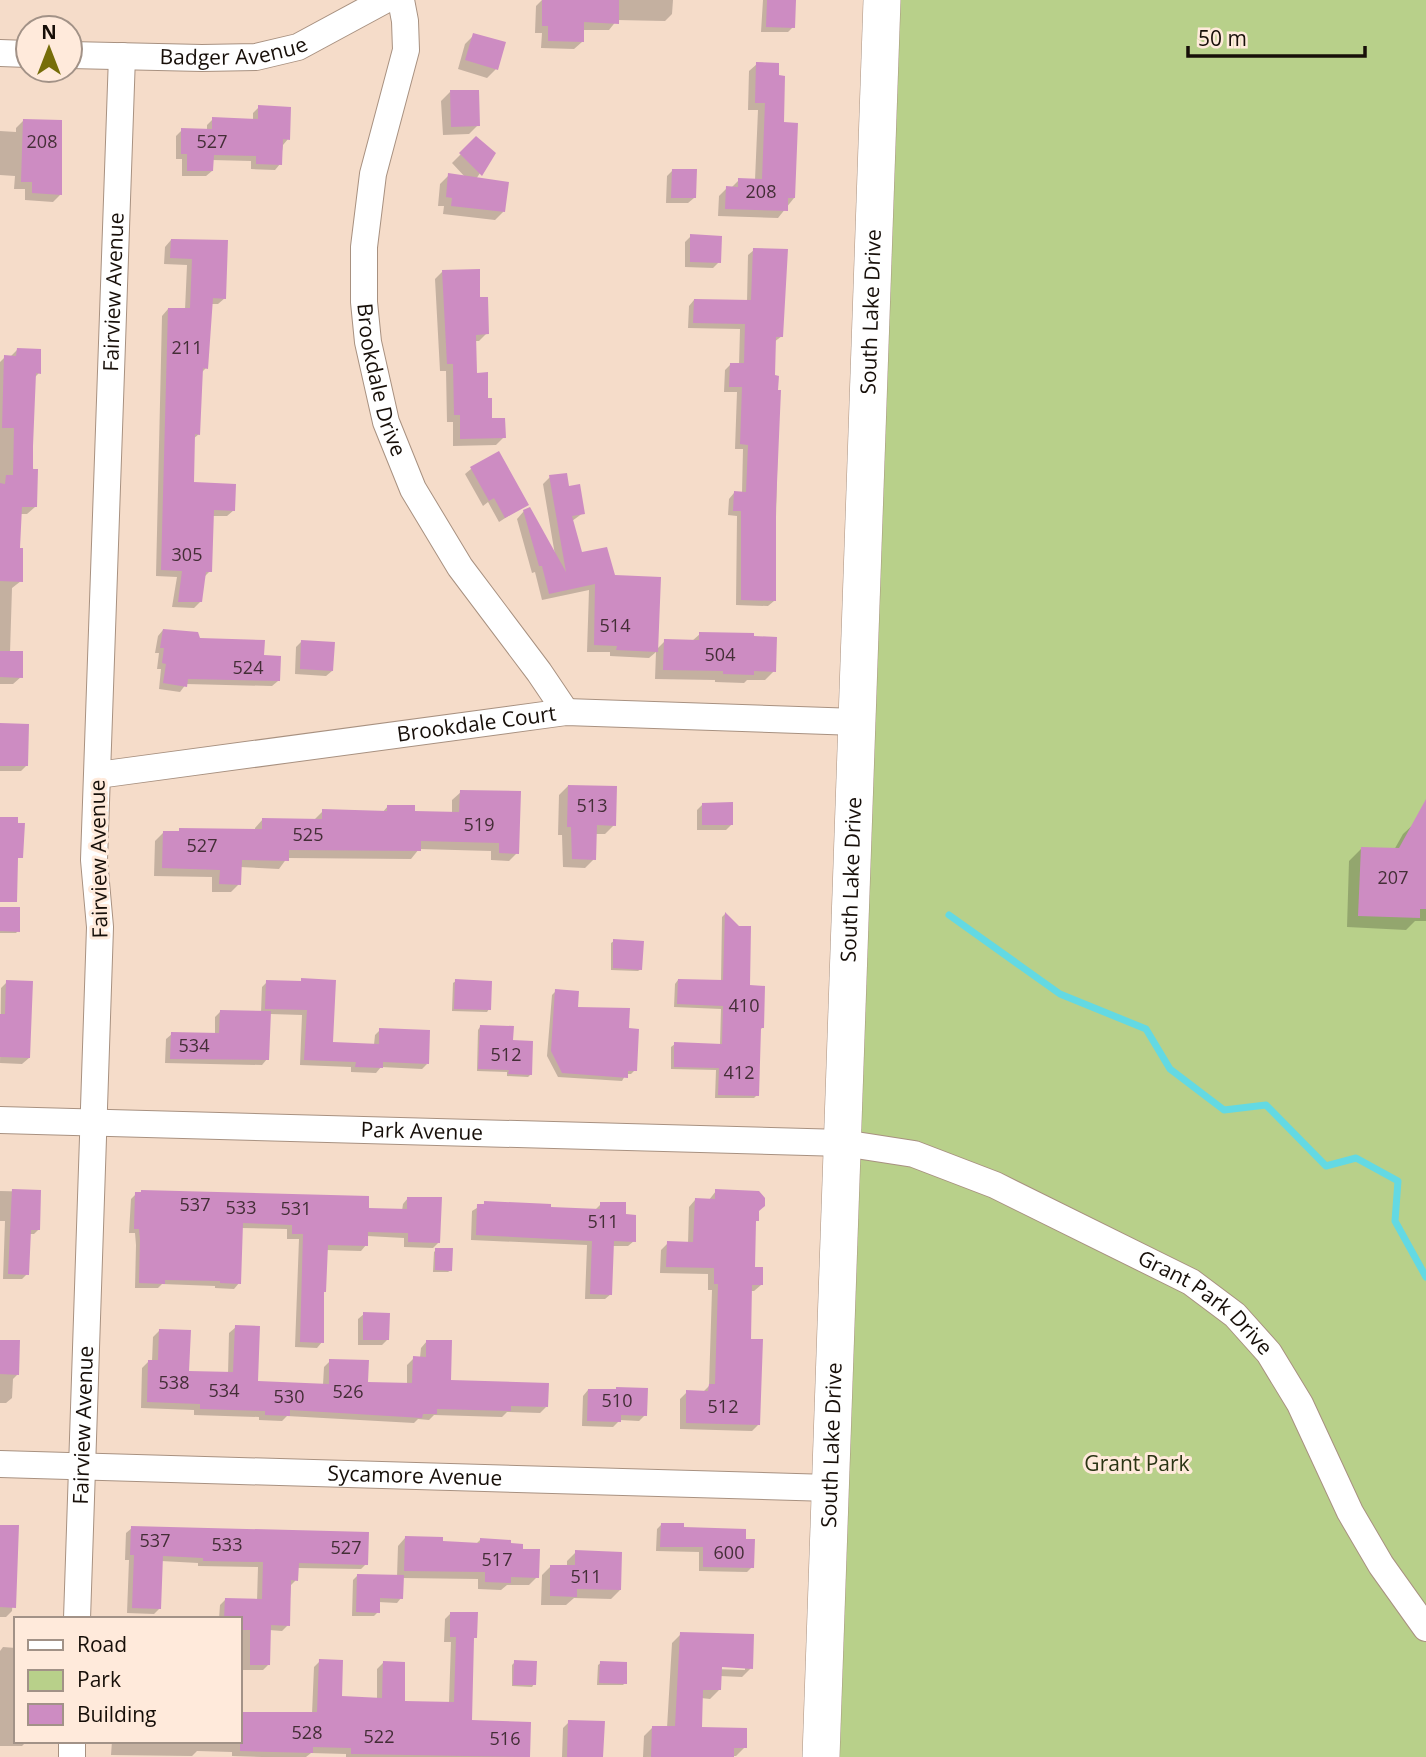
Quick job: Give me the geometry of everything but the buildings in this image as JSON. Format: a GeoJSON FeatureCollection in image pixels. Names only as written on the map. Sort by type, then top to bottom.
{"type":"FeatureCollection","features":[{"type":"Feature","properties":{"kind":"street","name":"Badger Avenue"},"geometry":{"type":"LineString","coordinates":[[84,56],[256,57],[298,47],[385,0]]}},
{"type":"Feature","properties":{"kind":"street","name":"Brookdale Drive"},"geometry":{"type":"LineString","coordinates":[[401,0],[407,50],[373,174],[364,247],[364,302],[368,342],[386,422],[413,489],[460,567],[566,712]]}},
{"type":"Feature","properties":{"kind":"street","name":"South Lake Drive"},"geometry":{"type":"LineString","coordinates":[[821,1757],[882,0]]}},
{"type":"Feature","properties":{"kind":"street","name":"Fairview Avenue"},"geometry":{"type":"LineString","coordinates":[[77,1617],[100,927],[94,860],[122,57]]}},
{"type":"Feature","properties":{"kind":"street","name":"Brookdale Court"},"geometry":{"type":"LineString","coordinates":[[97,775],[566,712],[857,722]]}},
{"type":"Feature","properties":{"kind":"street","name":"Park Avenue"},"geometry":{"type":"LineString","coordinates":[[0,1120],[843,1143]]}},
{"type":"Feature","properties":{"kind":"street","name":"Grant Park Drive"},"geometry":{"type":"LineString","coordinates":[[843,1143],[914,1154],[995,1185],[1191,1282],[1235,1315],[1269,1353],[1300,1404],[1350,1512],[1381,1565],[1426,1628]]}},
{"type":"Feature","properties":{"kind":"street","name":"Sycamore Avenue"},"geometry":{"type":"LineString","coordinates":[[0,1464],[830,1488]]}},
{"type":"Feature","properties":{"kind":"green space","name":"Grant Park"},"geometry":{"type":"Polygon","coordinates":[[[898,0],[1426,0],[1426,1757],[837,1757],[898,0]]]}},
{"type":"Feature","properties":{"kind":"waterway"},"geometry":{"type":"LineString","coordinates":[[949,915],[1060,994],[1146,1029],[1170,1069],[1224,1110],[1266,1105],[1326,1166],[1356,1158],[1398,1181],[1395,1221],[1426,1277]]}}]}
